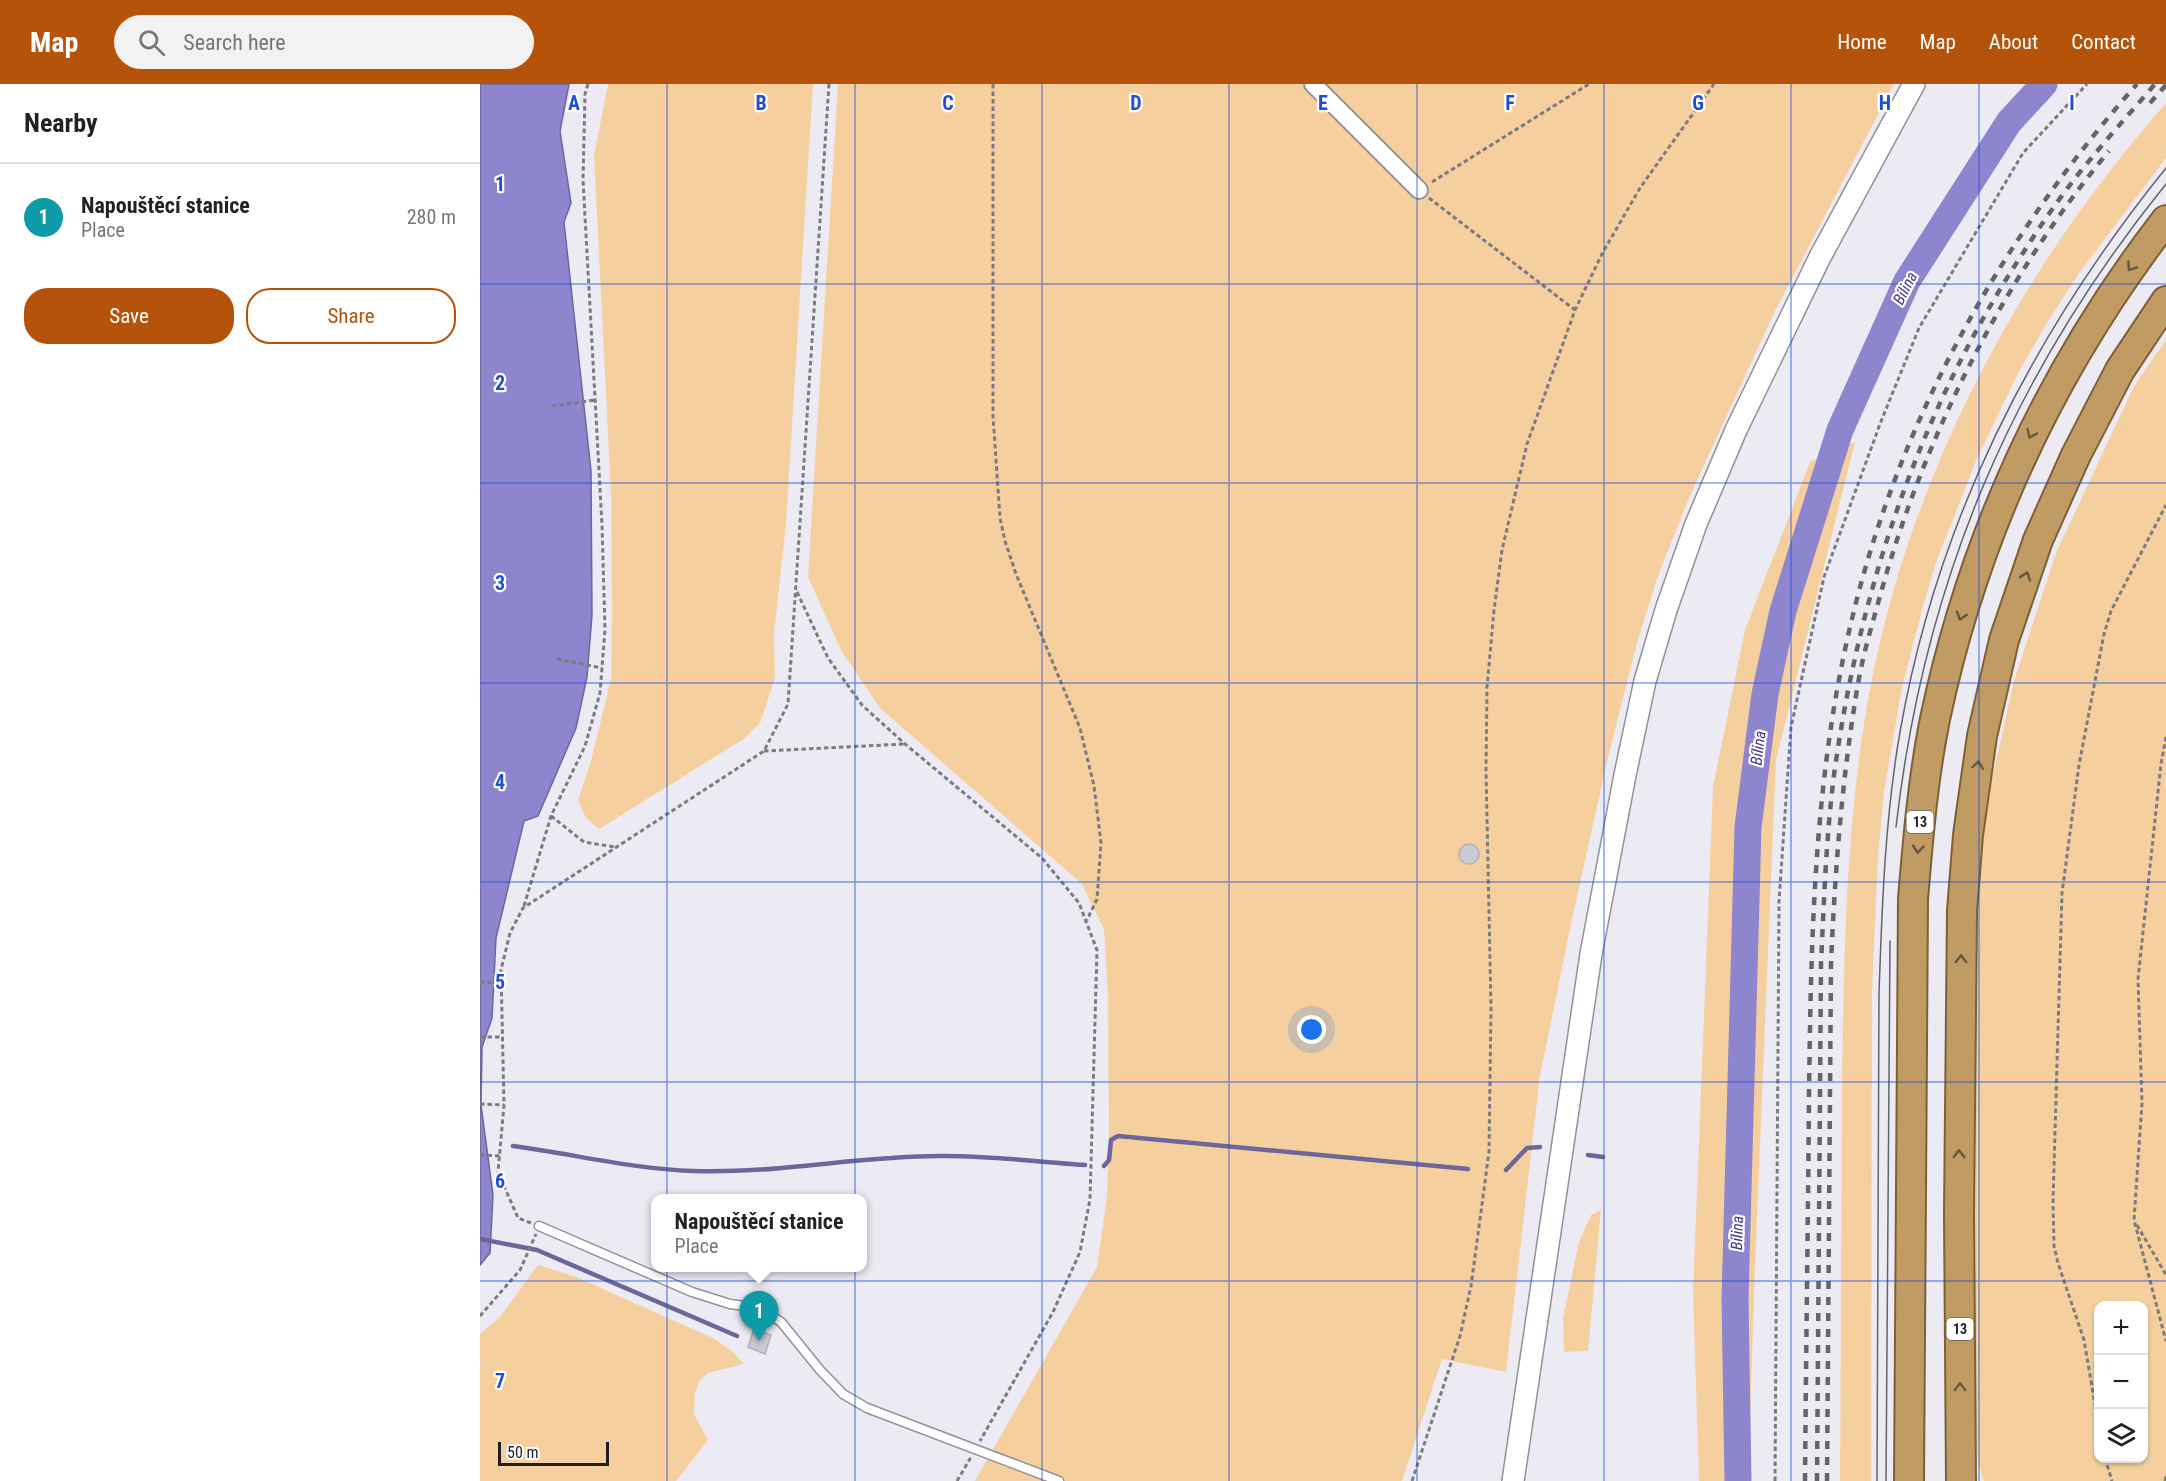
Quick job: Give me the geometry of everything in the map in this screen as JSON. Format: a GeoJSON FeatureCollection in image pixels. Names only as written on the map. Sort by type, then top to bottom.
{"type":"FeatureCollection","features":[{"type":"Feature","properties":{"kind":"highway","name":"13"},"geometry":{"type":"LineString","coordinates":[[1909,1481],[1913,899],[1920,822],[1935,720],[1956,632],[1988,534],[2032,430],[2080,344],[2136,259],[2166,220]]}},
{"type":"Feature","properties":{"kind":"highway","name":"13"},"geometry":{"type":"LineString","coordinates":[[1961,1481],[1960,1023],[1962,911],[1968,835],[1982,736],[2004,640],[2038,540],[2076,455],[2115,379],[2166,302]]}},
{"type":"Feature","properties":{"kind":"street"},"geometry":{"type":"LineString","coordinates":[[1313,84],[1419,190]]}},
{"type":"Feature","properties":{"kind":"street"},"geometry":{"type":"LineString","coordinates":[[1513,1481],[1591,954],[1645,681],[1696,524],[1736,430],[1820,257],[1914,84]]}},
{"type":"Feature","properties":{"kind":"lane"},"geometry":{"type":"LineString","coordinates":[[539,1226],[692,1292],[730,1304],[760,1308],[782,1322],[820,1370],[843,1394],[867,1408],[1059,1481]]}},
{"type":"Feature","properties":{"kind":"lane"},"geometry":{"type":"LineString","coordinates":[[1960,1446],[1968,1481]]}},
{"type":"Feature","properties":{"kind":"path"},"geometry":{"type":"LineString","coordinates":[[480,1316],[520,1270],[539,1226],[518,1218],[498,1172],[504,1105],[501,970],[510,933],[523,908],[551,816],[585,746],[600,693],[605,606],[583,180],[585,94],[588,84]]}},
{"type":"Feature","properties":{"kind":"path"},"geometry":{"type":"LineString","coordinates":[[523,908],[764,751],[788,704],[829,84]]}},
{"type":"Feature","properties":{"kind":"path"},"geometry":{"type":"LineString","coordinates":[[993,84],[993,416],[1000,518],[1016,574],[1080,729],[1094,786],[1101,843],[1097,899],[1087,920]]}},
{"type":"Feature","properties":{"kind":"path"},"geometry":{"type":"LineString","coordinates":[[1575,310],[1419,190],[1589,84]]}},
{"type":"Feature","properties":{"kind":"path"},"geometry":{"type":"LineString","coordinates":[[1412,1481],[1460,1336],[1471,1286],[1489,1152],[1491,1008],[1486,770],[1487,687],[1502,549],[1527,444],[1575,310],[1603,252],[1640,188],[1714,84]]}},
{"type":"Feature","properties":{"kind":"path"},"geometry":{"type":"LineString","coordinates":[[1775,1481],[1779,901],[1793,715],[1824,577],[1880,424],[1919,328],[2023,153],[2087,84]]}},
{"type":"Feature","properties":{"kind":"path"},"geometry":{"type":"LineString","coordinates":[[552,406],[595,400]]}},
{"type":"Feature","properties":{"kind":"path"},"geometry":{"type":"LineString","coordinates":[[2096,1409],[2084,1340],[2054,1245],[2053,1201],[2062,893],[2079,765],[2104,634],[2119,594],[2166,505]]}},
{"type":"Feature","properties":{"kind":"path"},"geometry":{"type":"LineString","coordinates":[[796,591],[828,658],[862,705],[905,744],[1042,858],[1079,903],[1097,950],[1090,1198],[1080,1252],[1053,1312],[957,1481]]}},
{"type":"Feature","properties":{"kind":"path"},"geometry":{"type":"LineString","coordinates":[[557,659],[602,668]]}},
{"type":"Feature","properties":{"kind":"path"},"geometry":{"type":"LineString","coordinates":[[2166,737],[2160,764],[2138,979],[2142,1103],[2134,1220],[2166,1341]]}},
{"type":"Feature","properties":{"kind":"path"},"geometry":{"type":"LineString","coordinates":[[764,751],[905,744]]}},
{"type":"Feature","properties":{"kind":"path"},"geometry":{"type":"LineString","coordinates":[[551,816],[584,842],[616,847]]}},
{"type":"Feature","properties":{"kind":"path"},"geometry":{"type":"LineString","coordinates":[[480,982],[501,983]]}},
{"type":"Feature","properties":{"kind":"path"},"geometry":{"type":"LineString","coordinates":[[480,1037],[502,1037]]}},
{"type":"Feature","properties":{"kind":"path"},"geometry":{"type":"LineString","coordinates":[[480,1104],[504,1105]]}},
{"type":"Feature","properties":{"kind":"path"},"geometry":{"type":"LineString","coordinates":[[480,1155],[500,1156]]}},
{"type":"Feature","properties":{"kind":"path"},"geometry":{"type":"LineString","coordinates":[[2134,1220],[2166,1275]]}},
{"type":"Feature","properties":{"kind":"path"},"geometry":{"type":"LineString","coordinates":[[2107,1463],[2112,1481]]}},
{"type":"Feature","properties":{"kind":"path"},"geometry":{"type":"LineString","coordinates":[[2165,1481],[2166,1476]]}},
{"type":"Feature","properties":{"kind":"shaded area"},"geometry":{"type":"Polygon","coordinates":[[[480,84],[569,84],[560,131],[571,203],[564,222],[591,471],[592,615],[587,677],[576,728],[538,816],[524,821],[496,938],[492,1018],[482,1047],[481,1105],[493,1195],[490,1253],[480,1265],[480,84]]]}},
{"type":"Feature","properties":{"kind":"shaded area"},"geometry":{"type":"Polygon","coordinates":[[[608,84],[813,84],[786,524],[774,634],[775,678],[760,723],[745,738],[599,829],[586,818],[578,800],[591,761],[611,679],[611,493],[594,155],[608,84]]]}},
{"type":"Feature","properties":{"kind":"shaded area"},"geometry":{"type":"Polygon","coordinates":[[[838,84],[1894,84],[1774,313],[1688,500],[1658,576],[1637,643],[1606,766],[1540,1076],[1506,1372],[1442,1359],[1402,1481],[975,1481],[1097,1267],[1107,1196],[1109,1144],[1108,997],[1104,929],[1082,884],[880,708],[842,652],[808,577],[838,84]]]}},
{"type":"Feature","properties":{"kind":"shaded area"},"geometry":{"type":"Polygon","coordinates":[[[2166,103],[2166,158],[2079,273],[2047,323],[2017,375],[1976,461],[1937,560],[1902,687],[1884,793],[1878,858],[1872,993],[1871,1481],[1840,1481],[1844,979],[1851,831],[1871,684],[1890,604],[1914,525],[1945,449],[1980,374],[2020,302],[2065,233],[2113,166],[2166,103]]]}},
{"type":"Feature","properties":{"kind":"shaded area"},"geometry":{"type":"Polygon","coordinates":[[[2166,340],[2166,1481],[1984,1481],[1978,1464],[1973,1381],[1969,1179],[1976,885],[1988,797],[2014,681],[2056,553],[2134,386],[2166,340]]]}},
{"type":"Feature","properties":{"kind":"shaded area"},"geometry":{"type":"Polygon","coordinates":[[[1855,442],[1776,760],[1748,1481],[1699,1481],[1693,1293],[1713,787],[1745,630],[1810,462],[1855,442]]]}},
{"type":"Feature","properties":{"kind":"shaded area"},"geometry":{"type":"Polygon","coordinates":[[[1601,1210],[1588,1351],[1564,1352],[1563,1318],[1579,1242],[1591,1215],[1601,1210]]]}},
{"type":"Feature","properties":{"kind":"shaded area"},"geometry":{"type":"Polygon","coordinates":[[[538,1265],[576,1277],[715,1339],[733,1352],[744,1364],[708,1373],[700,1380],[695,1392],[694,1414],[708,1440],[676,1481],[480,1481],[480,1334],[500,1317],[538,1265]]]}},
{"type":"Feature","properties":{"kind":"building"},"geometry":{"type":"Polygon","coordinates":[[[1469,844],[1476,847],[1479,854],[1476,861],[1469,864],[1462,861],[1459,854],[1462,847],[1469,844]]]}},
{"type":"Feature","properties":{"kind":"building"},"geometry":{"type":"Polygon","coordinates":[[[754,1329],[771,1335],[765,1354],[748,1347],[754,1329]]]}},
{"type":"Feature","properties":{"kind":"waterway","name":"Bílina"},"geometry":{"type":"LineString","coordinates":[[1738,1481],[1735,1299],[1748,827],[1765,694],[1783,611],[1840,430],[1907,281],[2009,122],[2044,84]]}},
{"type":"Feature","properties":{"kind":"waterway"},"geometry":{"type":"LineString","coordinates":[[1104,1166],[1109,1160],[1111,1140],[1118,1136],[1468,1169]]}},
{"type":"Feature","properties":{"kind":"waterway"},"geometry":{"type":"LineString","coordinates":[[513,1146],[626,1164],[693,1171],[755,1170],[939,1156],[1085,1165]]}},
{"type":"Feature","properties":{"kind":"waterway"},"geometry":{"type":"LineString","coordinates":[[1506,1170],[1527,1148],[1540,1147]]}},
{"type":"Feature","properties":{"kind":"waterway"},"geometry":{"type":"LineString","coordinates":[[1588,1155],[1603,1157]]}},
{"type":"Feature","properties":{"kind":"waterway"},"geometry":{"type":"LineString","coordinates":[[480,1239],[537,1250],[737,1336]]}},
{"type":"Feature","properties":{"kind":"tram line"},"geometry":{"type":"LineString","coordinates":[[1877,1481],[1881,928],[1895,764],[1917,654],[1938,578],[1965,504],[1997,433],[2033,364],[2073,296],[2118,231],[2166,168]]}},
{"type":"Feature","properties":{"kind":"tram line"},"geometry":{"type":"LineString","coordinates":[[1896,827],[1909,737],[1928,650],[1953,567],[1983,486],[2020,407],[2062,331],[2111,257],[2166,184]]}},
{"type":"Feature","properties":{"kind":"tram line"},"geometry":{"type":"LineString","coordinates":[[1886,1481],[1890,941]]}},
{"type":"Feature","properties":{"kind":"railway"},"geometry":{"type":"LineString","coordinates":[[1805,1481],[1813,917],[1829,740],[1851,623],[1871,548],[1896,476],[1926,405],[1961,336],[1999,269],[2042,205],[2088,143],[2137,84]]}},
{"type":"Feature","properties":{"kind":"railway"},"geometry":{"type":"LineString","coordinates":[[1817,1481],[1821,964],[1824,893],[1834,775],[1859,639],[1877,571],[1899,505],[1952,377],[1985,316],[2029,244],[2062,196],[2097,151],[2155,84]]}},
{"type":"Feature","properties":{"kind":"railway"},"geometry":{"type":"LineString","coordinates":[[2150,103],[2166,85]]}},
{"type":"Feature","properties":{"kind":"railway"},"geometry":{"type":"LineString","coordinates":[[1827,1481],[1831,964],[1843,789],[1860,673],[1898,536],[1944,419],[2002,305],[2035,251],[2109,151]]}},
{"type":"Feature","properties":{"kind":"place","name":"Napouštěcí stanice"},"geometry":{"type":"Point","coordinates":[759,1341]}}]}
